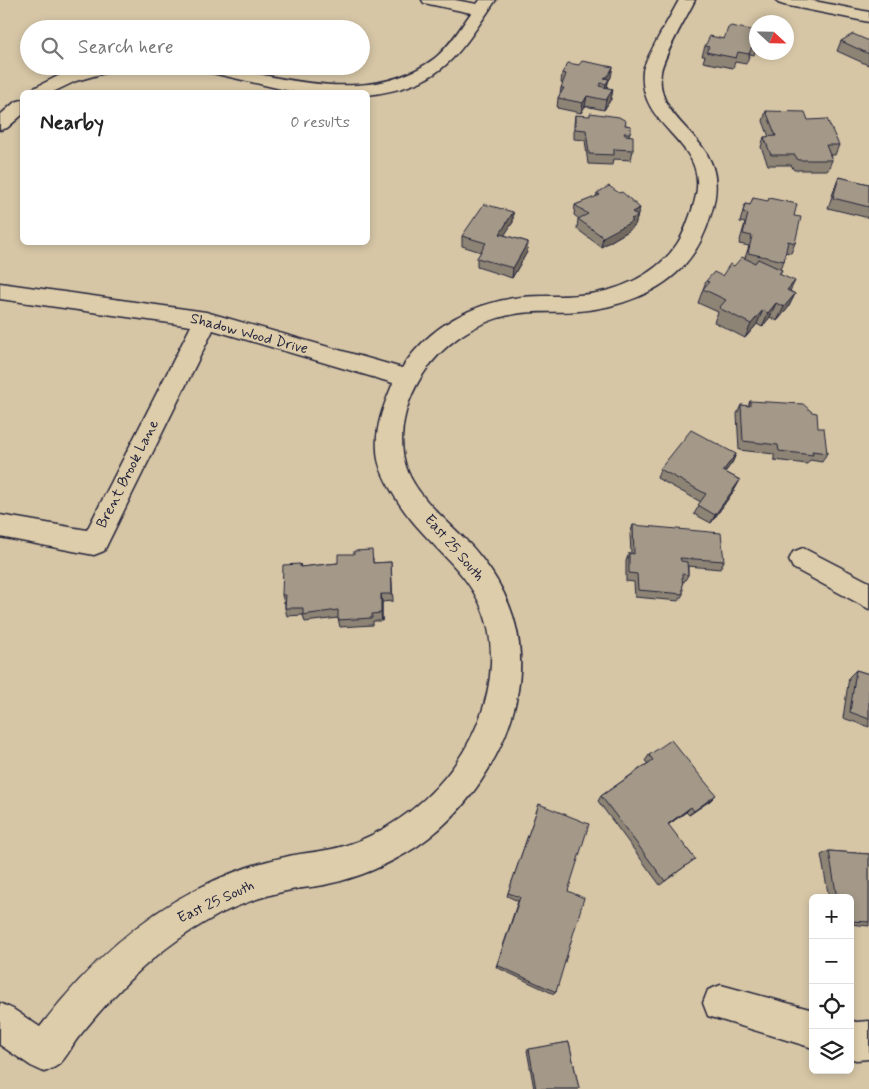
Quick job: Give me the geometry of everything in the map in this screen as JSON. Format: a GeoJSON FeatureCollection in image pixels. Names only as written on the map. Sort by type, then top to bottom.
{"type":"FeatureCollection","features":[{"type":"Feature","properties":{"kind":"street"},"geometry":{"type":"LineString","coordinates":[[430,0],[484,5]]}},
{"type":"Feature","properties":{"kind":"street","name":"East 25 South"},"geometry":{"type":"LineString","coordinates":[[0,1022],[44,1053],[74,1013],[105,977],[139,946],[171,923],[204,904],[238,888],[267,878],[297,871],[327,868],[360,858],[390,844],[418,826],[444,803],[465,778],[494,725],[503,691],[506,674],[506,648],[502,623],[494,600],[480,576],[404,491],[396,476],[390,461],[388,433],[397,399],[407,378],[423,355],[443,335],[474,317],[511,306],[586,303],[613,297],[642,285],[657,276],[681,254],[689,242],[705,198],[706,176],[703,165],[691,144],[662,114],[651,91],[650,80],[652,69],[687,0]]}},
{"type":"Feature","properties":{"kind":"street"},"geometry":{"type":"LineString","coordinates":[[784,0],[869,17]]}},
{"type":"Feature","properties":{"kind":"street"},"geometry":{"type":"LineString","coordinates":[[357,90],[382,87],[411,78],[442,61],[484,5]]}},
{"type":"Feature","properties":{"kind":"street"},"geometry":{"type":"LineString","coordinates":[[44,90],[77,75]]}},
{"type":"Feature","properties":{"kind":"street"},"geometry":{"type":"LineString","coordinates":[[246,75],[315,90]]}},
{"type":"Feature","properties":{"kind":"street"},"geometry":{"type":"LineString","coordinates":[[0,124],[20,108]]}},
{"type":"Feature","properties":{"kind":"street","name":"Shadow Wood Drive"},"geometry":{"type":"LineString","coordinates":[[0,291],[206,320],[407,378]]}},
{"type":"Feature","properties":{"kind":"street","name":"Brent Brook Lane"},"geometry":{"type":"LineString","coordinates":[[0,526],[94,542],[206,320]]}},
{"type":"Feature","properties":{"kind":"street"},"geometry":{"type":"LineString","coordinates":[[803,560],[869,596]]}},
{"type":"Feature","properties":{"kind":"street"},"geometry":{"type":"LineString","coordinates":[[721,1003],[809,1028]]}},
{"type":"Feature","properties":{"kind":"street"},"geometry":{"type":"LineString","coordinates":[[854,1039],[869,1040]]}},
{"type":"Feature","properties":{"kind":"building"},"geometry":{"type":"Polygon","coordinates":[[[731,26],[749,30],[749,54],[738,52],[736,58],[706,52],[709,47],[705,46],[710,36],[724,39],[728,28],[731,26]]]}},
{"type":"Feature","properties":{"kind":"building"},"geometry":{"type":"Polygon","coordinates":[[[853,34],[869,41],[869,54],[841,41],[853,34]]]}},
{"type":"Feature","properties":{"kind":"building"},"geometry":{"type":"Polygon","coordinates":[[[582,61],[613,67],[608,76],[604,78],[609,79],[606,84],[601,83],[599,86],[613,89],[606,100],[587,96],[583,103],[558,98],[564,88],[561,88],[566,74],[562,73],[568,63],[579,65],[582,61]]]}},
{"type":"Feature","properties":{"kind":"building"},"geometry":{"type":"Polygon","coordinates":[[[766,111],[805,112],[808,120],[827,119],[839,145],[826,145],[832,160],[798,160],[795,155],[771,155],[764,137],[776,136],[766,111]]]}},
{"type":"Feature","properties":{"kind":"building"},"geometry":{"type":"Polygon","coordinates":[[[590,113],[619,117],[626,121],[625,125],[631,126],[630,133],[624,133],[625,135],[633,136],[633,150],[614,149],[614,155],[589,154],[586,130],[575,129],[575,115],[590,116],[590,113]]]}},
{"type":"Feature","properties":{"kind":"building"},"geometry":{"type":"Polygon","coordinates":[[[839,177],[869,184],[869,207],[833,198],[839,177]]]}},
{"type":"Feature","properties":{"kind":"building"},"geometry":{"type":"Polygon","coordinates":[[[609,186],[619,193],[622,192],[640,208],[632,212],[638,216],[631,219],[633,221],[603,237],[578,219],[588,214],[575,205],[600,195],[597,193],[609,186]]]}},
{"type":"Feature","properties":{"kind":"building"},"geometry":{"type":"Polygon","coordinates":[[[753,198],[768,201],[769,198],[797,204],[794,216],[801,217],[795,243],[788,241],[784,261],[748,253],[752,236],[743,234],[748,214],[743,212],[745,204],[750,205],[753,198]]]}},
{"type":"Feature","properties":{"kind":"building"},"geometry":{"type":"Polygon","coordinates":[[[484,204],[513,212],[500,234],[528,242],[513,268],[477,258],[486,243],[462,236],[484,204]]]}},
{"type":"Feature","properties":{"kind":"building"},"geometry":{"type":"Polygon","coordinates":[[[742,257],[755,263],[758,259],[782,270],[779,274],[795,281],[787,290],[795,294],[784,307],[776,303],[768,313],[763,310],[751,324],[719,308],[726,300],[703,289],[709,282],[706,281],[714,272],[722,276],[730,264],[734,266],[742,257]]]}},
{"type":"Feature","properties":{"kind":"building"},"geometry":{"type":"Polygon","coordinates":[[[750,401],[803,404],[812,412],[817,413],[818,428],[824,428],[827,453],[812,451],[813,455],[779,451],[778,445],[743,441],[741,405],[750,406],[750,401]]]}},
{"type":"Feature","properties":{"kind":"building"},"geometry":{"type":"Polygon","coordinates":[[[691,430],[736,454],[723,471],[740,480],[715,515],[698,505],[706,494],[660,469],[691,430]]]}},
{"type":"Feature","properties":{"kind":"building"},"geometry":{"type":"Polygon","coordinates":[[[633,525],[721,533],[724,561],[680,558],[681,561],[687,562],[688,575],[682,574],[683,594],[638,590],[637,574],[629,573],[629,553],[634,554],[633,525]]]}},
{"type":"Feature","properties":{"kind":"building"},"geometry":{"type":"Polygon","coordinates":[[[372,550],[373,563],[391,562],[392,594],[381,594],[381,613],[372,614],[372,618],[338,620],[338,610],[303,615],[303,608],[285,608],[286,595],[282,595],[283,565],[300,564],[300,567],[338,563],[338,554],[354,554],[354,551],[372,550]]]}},
{"type":"Feature","properties":{"kind":"building"},"geometry":{"type":"Polygon","coordinates":[[[856,670],[869,674],[869,719],[850,712],[856,670]]]}},
{"type":"Feature","properties":{"kind":"building"},"geometry":{"type":"Polygon","coordinates":[[[671,740],[716,795],[694,811],[691,807],[668,824],[695,859],[665,881],[601,796],[653,760],[649,755],[671,740]]]}},
{"type":"Feature","properties":{"kind":"building"},"geometry":{"type":"Polygon","coordinates":[[[539,804],[589,824],[568,891],[584,898],[556,992],[497,965],[520,897],[508,893],[539,804]]]}},
{"type":"Feature","properties":{"kind":"building"},"geometry":{"type":"Polygon","coordinates":[[[829,851],[869,854],[869,922],[854,921],[854,894],[836,894],[829,851]]]}},
{"type":"Feature","properties":{"kind":"building"},"geometry":{"type":"Polygon","coordinates":[[[569,1042],[579,1089],[536,1089],[529,1049],[569,1042]]]}}]}
